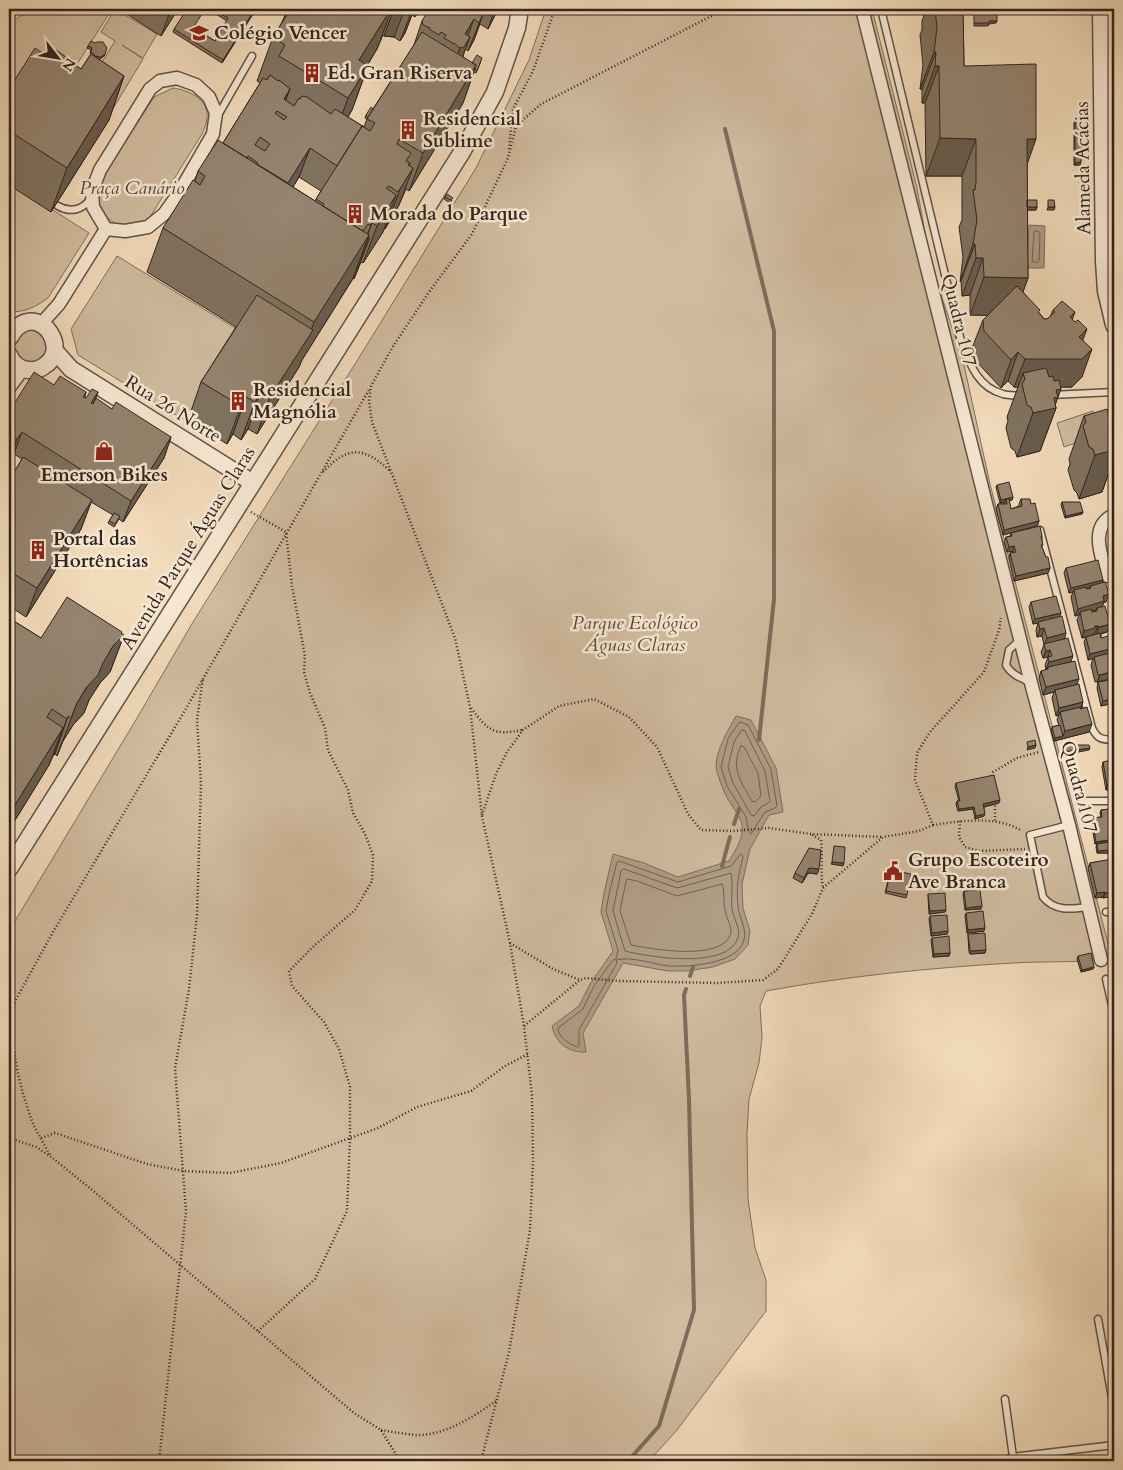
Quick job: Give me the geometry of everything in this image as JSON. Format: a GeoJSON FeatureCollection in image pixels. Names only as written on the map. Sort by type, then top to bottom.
{"type":"FeatureCollection","features":[{"type":"Feature","properties":{"kind":"street","name":"Avenida Parque Águas Claras"},"geometry":{"type":"LineString","coordinates":[[11,860],[239,505],[462,152],[494,92],[517,28],[520,9]]}},
{"type":"Feature","properties":{"kind":"street","name":"Quadra 107"},"geometry":{"type":"LineString","coordinates":[[862,9],[1102,960]]}},
{"type":"Feature","properties":{"kind":"street","name":"Alameda Acácias"},"geometry":{"type":"LineString","coordinates":[[1103,10],[1104,261],[1106,291],[1114,325]]}},
{"type":"Feature","properties":{"kind":"street"},"geometry":{"type":"LineString","coordinates":[[176,78],[196,85],[209,97],[216,113],[213,134],[179,193],[164,214],[148,228],[125,231],[106,229],[93,206],[92,191],[100,170],[150,89],[160,81],[176,78]]}},
{"type":"Feature","properties":{"kind":"street"},"geometry":{"type":"LineString","coordinates":[[46,328],[106,229]]}},
{"type":"Feature","properties":{"kind":"street"},"geometry":{"type":"LineString","coordinates":[[9,384],[56,344],[46,328],[29,322],[12,329]]}},
{"type":"Feature","properties":{"kind":"street","name":"Rua 26 Norte"},"geometry":{"type":"LineString","coordinates":[[32,364],[71,369],[252,483]]}},
{"type":"Feature","properties":{"kind":"street"},"geometry":{"type":"LineString","coordinates":[[9,388],[32,364]]}},
{"type":"Feature","properties":{"kind":"street"},"geometry":{"type":"LineString","coordinates":[[1107,576],[1099,546],[1099,535],[1101,524],[1114,515]]}},
{"type":"Feature","properties":{"kind":"lane"},"geometry":{"type":"LineString","coordinates":[[881,9],[960,337],[973,372],[986,387],[1004,394],[1030,396]]}},
{"type":"Feature","properties":{"kind":"lane"},"geometry":{"type":"LineString","coordinates":[[215,120],[252,56]]}},
{"type":"Feature","properties":{"kind":"lane"},"geometry":{"type":"LineString","coordinates":[[58,206],[71,210],[84,207],[92,196]]}},
{"type":"Feature","properties":{"kind":"lane"},"geometry":{"type":"LineString","coordinates":[[1039,396],[1114,392]]}},
{"type":"Feature","properties":{"kind":"lane"},"geometry":{"type":"LineString","coordinates":[[1040,529],[1092,728],[1096,736],[1102,739],[1114,740]]}},
{"type":"Feature","properties":{"kind":"lane"},"geometry":{"type":"LineString","coordinates":[[1020,640],[1009,650],[1006,665],[1016,676],[1031,683]]}},
{"type":"Feature","properties":{"kind":"lane"},"geometry":{"type":"LineString","coordinates":[[1081,802],[1114,801]]}},
{"type":"Feature","properties":{"kind":"lane"},"geometry":{"type":"LineString","coordinates":[[1069,825],[1030,835],[1043,897],[1047,902],[1064,909],[1089,907]]}},
{"type":"Feature","properties":{"kind":"lane"},"geometry":{"type":"LineString","coordinates":[[1106,912],[1114,912]]}},
{"type":"Feature","properties":{"kind":"lane"},"geometry":{"type":"LineString","coordinates":[[1106,979],[1114,1014]]}},
{"type":"Feature","properties":{"kind":"lane"},"geometry":{"type":"LineString","coordinates":[[1098,1320],[1114,1409]]}},
{"type":"Feature","properties":{"kind":"lane"},"geometry":{"type":"LineString","coordinates":[[1006,1400],[1013,1457]]}},
{"type":"Feature","properties":{"kind":"lane"},"geometry":{"type":"LineString","coordinates":[[1002,1461],[1013,1457],[1114,1445]]}},
{"type":"Feature","properties":{"kind":"path"},"geometry":{"type":"LineString","coordinates":[[508,158],[513,109],[533,72],[556,9]]}},
{"type":"Feature","properties":{"kind":"path"},"geometry":{"type":"LineString","coordinates":[[9,1012],[58,924],[203,678],[392,348],[423,300],[472,234],[508,158],[516,126],[542,104],[718,10],[725,9]]}},
{"type":"Feature","properties":{"kind":"path"},"geometry":{"type":"LineString","coordinates":[[370,386],[369,401],[372,422],[455,638],[470,707],[482,816],[510,943],[528,1054],[533,1133],[530,1230],[516,1314],[496,1402],[480,1461]]}},
{"type":"Feature","properties":{"kind":"path"},"geometry":{"type":"LineString","coordinates":[[319,477],[334,460],[350,453],[362,453],[372,457],[390,472]]}},
{"type":"Feature","properties":{"kind":"path"},"geometry":{"type":"LineString","coordinates":[[239,505],[286,532]]}},
{"type":"Feature","properties":{"kind":"path"},"geometry":{"type":"LineString","coordinates":[[258,1331],[315,1279],[347,1211],[350,1088],[339,1049],[324,1022],[292,986],[289,971],[355,910],[372,881],[372,856],[365,834],[353,813],[348,790],[328,750],[325,728],[310,693],[304,672],[305,656],[292,586],[286,532]]}},
{"type":"Feature","properties":{"kind":"path"},"geometry":{"type":"LineString","coordinates":[[933,825],[914,780],[917,753],[930,732],[984,672],[999,630],[1002,614]]}},
{"type":"Feature","properties":{"kind":"path"},"geometry":{"type":"LineString","coordinates":[[159,1461],[186,1211],[175,1068],[189,989],[198,915],[201,784],[197,720],[203,678]]}},
{"type":"Feature","properties":{"kind":"path"},"geometry":{"type":"LineString","coordinates":[[482,816],[496,774],[507,752],[523,730],[559,706],[594,699],[630,717],[657,747],[688,814],[701,830],[769,828],[811,834],[883,837],[919,831],[933,825],[960,821],[996,822],[1016,827],[1030,835]]}},
{"type":"Feature","properties":{"kind":"path"},"geometry":{"type":"LineString","coordinates":[[470,707],[485,726],[504,734],[523,730]]}},
{"type":"Feature","properties":{"kind":"path"},"geometry":{"type":"LineString","coordinates":[[994,782],[993,772],[1001,767],[1017,758],[1050,749]]}},
{"type":"Feature","properties":{"kind":"path"},"geometry":{"type":"LineString","coordinates":[[995,802],[996,822]]}},
{"type":"Feature","properties":{"kind":"path"},"geometry":{"type":"LineString","coordinates":[[960,821],[959,837],[965,847],[979,851],[1032,849]]}},
{"type":"Feature","properties":{"kind":"path"},"geometry":{"type":"LineString","coordinates":[[811,834],[821,840],[823,888]]}},
{"type":"Feature","properties":{"kind":"path"},"geometry":{"type":"LineString","coordinates":[[524,1026],[580,980],[586,978],[618,981],[718,983],[763,980],[778,969],[812,914],[823,888],[883,837]]}},
{"type":"Feature","properties":{"kind":"path"},"geometry":{"type":"LineString","coordinates":[[510,943],[554,969],[580,980]]}},
{"type":"Feature","properties":{"kind":"path"},"geometry":{"type":"LineString","coordinates":[[16,999],[12,1017],[12,1036],[25,1101],[50,1156]]}},
{"type":"Feature","properties":{"kind":"path"},"geometry":{"type":"LineString","coordinates":[[41,1138],[55,1133],[146,1164],[184,1171],[230,1173],[281,1164],[378,1128],[417,1107],[471,1091],[505,1066],[528,1054]]}},
{"type":"Feature","properties":{"kind":"path"},"geometry":{"type":"LineString","coordinates":[[9,1138],[36,1147],[50,1156],[354,1413],[381,1430],[417,1435],[434,1432],[450,1428],[473,1417],[496,1402]]}},
{"type":"Feature","properties":{"kind":"path"},"geometry":{"type":"LineString","coordinates":[[381,1430],[400,1461]]}},
{"type":"Feature","properties":{"kind":"green space"},"geometry":{"type":"Polygon","coordinates":[[[32,9],[112,9],[58,94],[9,96],[9,23],[32,9]]]}},
{"type":"Feature","properties":{"kind":"green space"},"geometry":{"type":"Polygon","coordinates":[[[115,9],[157,34],[143,58],[122,45],[143,59],[108,117],[79,99],[115,41],[101,32],[115,9]]]}},
{"type":"Feature","properties":{"kind":"green space","name":"Parque Ecológico Águas Claras"},"geometry":{"type":"Polygon","coordinates":[[[546,9],[872,9],[917,188],[931,266],[962,356],[990,484],[1112,959],[1012,963],[919,970],[827,981],[766,991],[760,1006],[762,1038],[759,1063],[749,1099],[747,1134],[748,1199],[755,1248],[766,1280],[766,1311],[677,1430],[649,1461],[9,1461],[9,931],[193,622],[476,168],[529,60],[546,9]]]}},
{"type":"Feature","properties":{"kind":"green space","name":"Praça Canário"},"geometry":{"type":"Polygon","coordinates":[[[173,88],[191,93],[205,106],[207,120],[202,134],[150,217],[140,224],[128,226],[114,223],[102,213],[97,204],[97,190],[104,175],[154,97],[173,88]]]}},
{"type":"Feature","properties":{"kind":"green space"},"geometry":{"type":"Polygon","coordinates":[[[9,182],[89,233],[48,298],[35,306],[14,312],[9,311],[9,182]]]}},
{"type":"Feature","properties":{"kind":"green space"},"geometry":{"type":"Polygon","coordinates":[[[117,256],[243,333],[189,423],[78,355],[71,329],[117,256]]]}},
{"type":"Feature","properties":{"kind":"green space"},"geometry":{"type":"Polygon","coordinates":[[[31,330],[37,331],[51,343],[37,371],[12,353],[17,338],[31,330]]]}},
{"type":"Feature","properties":{"kind":"green space"},"geometry":{"type":"Polygon","coordinates":[[[1093,411],[1101,434],[1064,447],[1057,423],[1093,411]]]}},
{"type":"Feature","properties":{"kind":"water"},"geometry":{"type":"Polygon","coordinates":[[[1029,225],[1045,226],[1044,268],[1027,268],[1029,225]]]}},
{"type":"Feature","properties":{"kind":"water"},"geometry":{"type":"Polygon","coordinates":[[[736,716],[751,720],[776,768],[783,812],[769,815],[750,849],[742,884],[743,908],[750,931],[748,945],[735,959],[713,967],[687,971],[668,971],[623,963],[583,1033],[586,1052],[569,1049],[556,1037],[552,1026],[579,1006],[590,984],[613,951],[601,912],[613,854],[644,863],[678,877],[729,861],[737,846],[742,835],[742,826],[740,819],[725,794],[716,766],[720,746],[736,716]]]}},
{"type":"Feature","properties":{"kind":"building"},"geometry":{"type":"Polygon","coordinates":[[[187,9],[205,9],[193,28],[215,41],[228,18],[213,9],[255,9],[223,60],[174,29],[187,9]]]}},
{"type":"Feature","properties":{"kind":"building"},"geometry":{"type":"Polygon","coordinates":[[[288,9],[391,9],[359,60],[368,66],[348,98],[279,56],[285,45],[273,37],[287,15],[285,15],[288,9]]]}},
{"type":"Feature","properties":{"kind":"building"},"geometry":{"type":"Polygon","coordinates":[[[405,9],[413,9],[411,13],[405,9]]]}},
{"type":"Feature","properties":{"kind":"building"},"geometry":{"type":"Polygon","coordinates":[[[437,9],[455,9],[454,11],[459,14],[462,9],[483,9],[484,11],[479,23],[474,19],[465,34],[470,37],[464,47],[460,48],[444,38],[446,35],[441,32],[439,35],[423,25],[422,21],[428,11],[433,14],[437,9]]]}},
{"type":"Feature","properties":{"kind":"building"},"geometry":{"type":"Polygon","coordinates":[[[935,9],[963,9],[964,66],[1036,64],[1036,139],[1027,139],[1028,278],[984,277],[983,258],[976,258],[975,244],[973,244],[977,220],[973,190],[975,190],[976,182],[976,139],[940,138],[939,66],[935,66],[936,52],[934,52],[937,28],[935,9]]]}},
{"type":"Feature","properties":{"kind":"building"},"geometry":{"type":"Polygon","coordinates":[[[974,12],[997,13],[997,21],[974,23],[974,12]]]}},
{"type":"Feature","properties":{"kind":"building"},"geometry":{"type":"Polygon","coordinates":[[[422,32],[476,65],[423,153],[399,139],[397,144],[411,153],[406,161],[413,168],[398,192],[389,186],[386,188],[396,195],[377,226],[372,223],[368,224],[363,231],[323,206],[324,204],[316,199],[362,126],[370,131],[375,123],[367,119],[422,32]]]}},
{"type":"Feature","properties":{"kind":"building"},"geometry":{"type":"Polygon","coordinates":[[[91,41],[95,43],[103,42],[107,48],[105,54],[101,57],[95,56],[91,51],[92,48],[88,46],[91,41]]]}},
{"type":"Feature","properties":{"kind":"building"},"geometry":{"type":"Polygon","coordinates":[[[35,48],[50,58],[56,50],[81,69],[91,54],[124,76],[67,168],[9,131],[9,89],[35,48]]]}},
{"type":"Feature","properties":{"kind":"building"},"geometry":{"type":"Polygon","coordinates":[[[477,55],[482,58],[477,71],[475,69],[476,65],[472,63],[477,55]]]}},
{"type":"Feature","properties":{"kind":"building"},"geometry":{"type":"Polygon","coordinates":[[[270,75],[290,89],[284,99],[294,106],[299,98],[302,96],[307,97],[331,114],[335,109],[364,127],[362,126],[337,166],[310,148],[288,183],[257,164],[248,156],[247,158],[223,143],[263,78],[267,80],[270,75]],[[277,111],[275,113],[284,120],[287,117],[277,111]],[[260,137],[255,145],[265,151],[270,144],[260,137]]]}},
{"type":"Feature","properties":{"kind":"building"},"geometry":{"type":"Polygon","coordinates":[[[371,107],[373,109],[368,117],[366,115],[371,107]]]}},
{"type":"Feature","properties":{"kind":"building"},"geometry":{"type":"Polygon","coordinates":[[[1075,121],[1082,121],[1081,162],[1075,163],[1075,121]]]}},
{"type":"Feature","properties":{"kind":"building"},"geometry":{"type":"Polygon","coordinates":[[[218,140],[369,235],[314,322],[163,228],[193,180],[200,185],[205,176],[198,171],[218,140]]]}},
{"type":"Feature","properties":{"kind":"building"},"geometry":{"type":"Polygon","coordinates":[[[447,194],[453,198],[451,200],[445,197],[447,194]]]}},
{"type":"Feature","properties":{"kind":"building"},"geometry":{"type":"Polygon","coordinates":[[[1027,200],[1037,200],[1037,207],[1027,207],[1027,200]]]}},
{"type":"Feature","properties":{"kind":"building"},"geometry":{"type":"Polygon","coordinates":[[[1048,200],[1054,200],[1055,207],[1048,207],[1048,200]]]}},
{"type":"Feature","properties":{"kind":"building"},"geometry":{"type":"Polygon","coordinates":[[[1017,286],[1040,310],[1038,312],[1044,319],[1047,319],[1055,312],[1053,310],[1062,301],[1075,312],[1070,317],[1075,322],[1078,320],[1087,329],[1079,337],[1092,349],[1082,359],[1025,359],[1018,352],[1011,360],[984,331],[983,320],[1017,286]]]}},
{"type":"Feature","properties":{"kind":"building"},"geometry":{"type":"Polygon","coordinates":[[[257,295],[313,330],[270,397],[261,391],[255,402],[246,397],[241,406],[201,382],[257,295]]]}},
{"type":"Feature","properties":{"kind":"building"},"geometry":{"type":"Polygon","coordinates":[[[1046,368],[1049,377],[1053,376],[1054,381],[1059,380],[1061,389],[1056,390],[1058,397],[1054,398],[1056,408],[1033,413],[1031,407],[1027,405],[1022,384],[1025,379],[1023,373],[1046,368]]]}},
{"type":"Feature","properties":{"kind":"building"},"geometry":{"type":"Polygon","coordinates":[[[34,372],[54,385],[60,376],[86,392],[83,397],[86,398],[92,389],[98,392],[91,403],[93,404],[96,398],[112,409],[116,402],[171,437],[131,501],[22,432],[17,439],[9,434],[9,412],[34,372]]]}},
{"type":"Feature","properties":{"kind":"building"},"geometry":{"type":"Polygon","coordinates":[[[1107,409],[1110,419],[1114,418],[1114,450],[1095,455],[1093,449],[1089,447],[1083,426],[1086,422],[1084,416],[1107,409]]]}},
{"type":"Feature","properties":{"kind":"building","name":"Portal das Hortências"},"geometry":{"type":"Polygon","coordinates":[[[23,457],[92,500],[37,588],[9,571],[9,490],[11,486],[9,481],[23,457]]]}},
{"type":"Feature","properties":{"kind":"building"},"geometry":{"type":"Polygon","coordinates":[[[1009,482],[1013,497],[1001,500],[997,485],[1009,482]]]}},
{"type":"Feature","properties":{"kind":"building"},"geometry":{"type":"Polygon","coordinates":[[[1006,499],[1009,499],[1011,509],[1022,506],[1021,499],[1030,499],[1031,504],[1035,503],[1039,521],[1004,530],[998,504],[1007,504],[1006,499]]]}},
{"type":"Feature","properties":{"kind":"building"},"geometry":{"type":"Polygon","coordinates":[[[1062,502],[1080,502],[1083,512],[1066,516],[1062,502]]]}},
{"type":"Feature","properties":{"kind":"building"},"geometry":{"type":"Polygon","coordinates":[[[114,513],[120,516],[115,524],[109,521],[114,513]]]}},
{"type":"Feature","properties":{"kind":"building"},"geometry":{"type":"Polygon","coordinates":[[[1040,526],[1043,545],[1041,545],[1046,557],[1048,557],[1050,568],[1016,576],[1010,553],[1016,552],[1014,546],[1009,547],[1006,537],[1012,536],[1011,533],[1040,526]]]}},
{"type":"Feature","properties":{"kind":"building"},"geometry":{"type":"Polygon","coordinates":[[[1098,560],[1103,580],[1071,588],[1066,568],[1098,560]]]}},
{"type":"Feature","properties":{"kind":"building"},"geometry":{"type":"Polygon","coordinates":[[[1105,582],[1109,594],[1103,596],[1104,601],[1078,609],[1074,590],[1086,587],[1086,589],[1091,588],[1090,586],[1105,582]]]}},
{"type":"Feature","properties":{"kind":"building"},"geometry":{"type":"Polygon","coordinates":[[[1056,596],[1061,613],[1035,619],[1031,602],[1056,596]]]}},
{"type":"Feature","properties":{"kind":"building"},"geometry":{"type":"Polygon","coordinates":[[[67,597],[124,635],[113,646],[98,675],[86,688],[71,718],[68,716],[67,719],[52,709],[47,717],[63,728],[13,808],[9,805],[9,618],[41,638],[67,597]]]}},
{"type":"Feature","properties":{"kind":"building"},"geometry":{"type":"Polygon","coordinates":[[[1105,606],[1110,624],[1099,627],[1095,626],[1095,628],[1084,631],[1080,612],[1091,609],[1092,612],[1097,611],[1097,608],[1105,606]]]}},
{"type":"Feature","properties":{"kind":"building"},"geometry":{"type":"Polygon","coordinates":[[[1062,616],[1066,633],[1047,638],[1044,628],[1040,629],[1038,622],[1062,616]]]}},
{"type":"Feature","properties":{"kind":"building"},"geometry":{"type":"Polygon","coordinates":[[[1100,633],[1101,638],[1112,635],[1114,648],[1090,654],[1086,637],[1100,633]]]}},
{"type":"Feature","properties":{"kind":"building"},"geometry":{"type":"Polygon","coordinates":[[[1068,638],[1073,656],[1049,662],[1048,657],[1052,656],[1050,650],[1046,651],[1044,644],[1068,638]]]}},
{"type":"Feature","properties":{"kind":"building"},"geometry":{"type":"Polygon","coordinates":[[[1114,652],[1114,671],[1098,675],[1094,657],[1114,652]]]}},
{"type":"Feature","properties":{"kind":"building"},"geometry":{"type":"Polygon","coordinates":[[[1075,661],[1079,679],[1046,687],[1041,671],[1048,669],[1048,667],[1075,661]]]}},
{"type":"Feature","properties":{"kind":"building"},"geometry":{"type":"Polygon","coordinates":[[[1114,679],[1114,698],[1103,701],[1098,682],[1114,679]]]}},
{"type":"Feature","properties":{"kind":"building"},"geometry":{"type":"Polygon","coordinates":[[[1079,684],[1083,702],[1059,708],[1055,690],[1079,684]]]}},
{"type":"Feature","properties":{"kind":"building"},"geometry":{"type":"Polygon","coordinates":[[[1081,707],[1080,709],[1087,707],[1092,724],[1065,731],[1060,712],[1081,707]]]}},
{"type":"Feature","properties":{"kind":"building"},"geometry":{"type":"Polygon","coordinates":[[[1060,725],[1063,736],[1055,738],[1052,727],[1060,725]]]}},
{"type":"Feature","properties":{"kind":"building"},"geometry":{"type":"Polygon","coordinates":[[[1035,740],[1036,745],[1028,747],[1027,742],[1035,740]]]}},
{"type":"Feature","properties":{"kind":"building"},"geometry":{"type":"Polygon","coordinates":[[[1062,745],[1089,745],[1090,748],[1063,752],[1062,745]]]}},
{"type":"Feature","properties":{"kind":"building"},"geometry":{"type":"Polygon","coordinates":[[[1114,759],[1114,784],[1107,785],[1103,762],[1114,759]]]}},
{"type":"Feature","properties":{"kind":"building"},"geometry":{"type":"Polygon","coordinates":[[[994,775],[1000,800],[983,804],[985,814],[976,816],[974,807],[959,809],[957,801],[960,801],[956,783],[994,775]]]}},
{"type":"Feature","properties":{"kind":"building"},"geometry":{"type":"Polygon","coordinates":[[[1110,809],[1111,815],[1114,814],[1114,848],[1098,851],[1097,844],[1109,842],[1108,840],[1096,842],[1092,818],[1102,817],[1101,810],[1110,809]]]}},
{"type":"Feature","properties":{"kind":"building"},"geometry":{"type":"Polygon","coordinates":[[[834,846],[845,847],[844,863],[832,862],[834,846]]]}},
{"type":"Feature","properties":{"kind":"building"},"geometry":{"type":"Polygon","coordinates":[[[809,848],[821,850],[819,869],[809,868],[804,878],[795,873],[809,848]]]}},
{"type":"Feature","properties":{"kind":"building"},"geometry":{"type":"Polygon","coordinates":[[[1110,848],[1114,848],[1114,892],[1097,893],[1090,863],[1112,859],[1110,848]]]}},
{"type":"Feature","properties":{"kind":"building"},"geometry":{"type":"Polygon","coordinates":[[[891,870],[911,874],[907,895],[886,891],[891,870]]]}},
{"type":"Feature","properties":{"kind":"building"},"geometry":{"type":"Polygon","coordinates":[[[980,890],[982,906],[966,908],[964,891],[980,890]]]}},
{"type":"Feature","properties":{"kind":"building"},"geometry":{"type":"Polygon","coordinates":[[[945,893],[946,910],[930,911],[928,894],[945,893]]]}},
{"type":"Feature","properties":{"kind":"building"},"geometry":{"type":"Polygon","coordinates":[[[983,911],[985,928],[968,930],[966,913],[983,911]]]}},
{"type":"Feature","properties":{"kind":"building"},"geometry":{"type":"Polygon","coordinates":[[[947,915],[948,931],[932,933],[930,916],[947,915]]]}},
{"type":"Feature","properties":{"kind":"building"},"geometry":{"type":"Polygon","coordinates":[[[985,933],[986,950],[971,951],[968,934],[985,933]]]}},
{"type":"Feature","properties":{"kind":"building"},"geometry":{"type":"Polygon","coordinates":[[[949,936],[950,953],[934,954],[932,938],[949,936]]]}},
{"type":"Feature","properties":{"kind":"building"},"geometry":{"type":"Polygon","coordinates":[[[1091,953],[1094,967],[1082,970],[1078,956],[1091,953]]]}},
{"type":"Feature","properties":{"kind":"waterway"},"geometry":{"type":"LineString","coordinates":[[725,129],[774,331],[774,599],[759,740]]}},
{"type":"Feature","properties":{"kind":"waterway"},"geometry":{"type":"LineString","coordinates":[[734,824],[739,809]]}},
{"type":"Feature","properties":{"kind":"waterway"},"geometry":{"type":"LineString","coordinates":[[722,866],[730,837]]}},
{"type":"Feature","properties":{"kind":"waterway"},"geometry":{"type":"LineString","coordinates":[[690,976],[693,967]]}},
{"type":"Feature","properties":{"kind":"waterway"},"geometry":{"type":"LineString","coordinates":[[628,1461],[659,1426],[694,1310],[689,1100],[684,995],[686,989]]}},
{"type":"Feature","properties":{"kind":"place","name":"Colégio Vencer"},"geometry":{"type":"Point","coordinates":[199,33]}},
{"type":"Feature","properties":{"kind":"place","name":"Ed. Gran Riserva"},"geometry":{"type":"Point","coordinates":[312,73]}},
{"type":"Feature","properties":{"kind":"place","name":"Residencial Sublime"},"geometry":{"type":"Point","coordinates":[408,130]}},
{"type":"Feature","properties":{"kind":"place","name":"Morada do Parque"},"geometry":{"type":"Point","coordinates":[355,214]}},
{"type":"Feature","properties":{"kind":"place","name":"Residencial Magnólia"},"geometry":{"type":"Point","coordinates":[238,401]}},
{"type":"Feature","properties":{"kind":"place","name":"Emerson Bikes"},"geometry":{"type":"Point","coordinates":[104,451]}},
{"type":"Feature","properties":{"kind":"place","name":"Portal das Hortências"},"geometry":{"type":"Point","coordinates":[38,550]}},
{"type":"Feature","properties":{"kind":"place","name":"Grupo Escoteiro Ave Branca"},"geometry":{"type":"Point","coordinates":[893,871]}}]}
